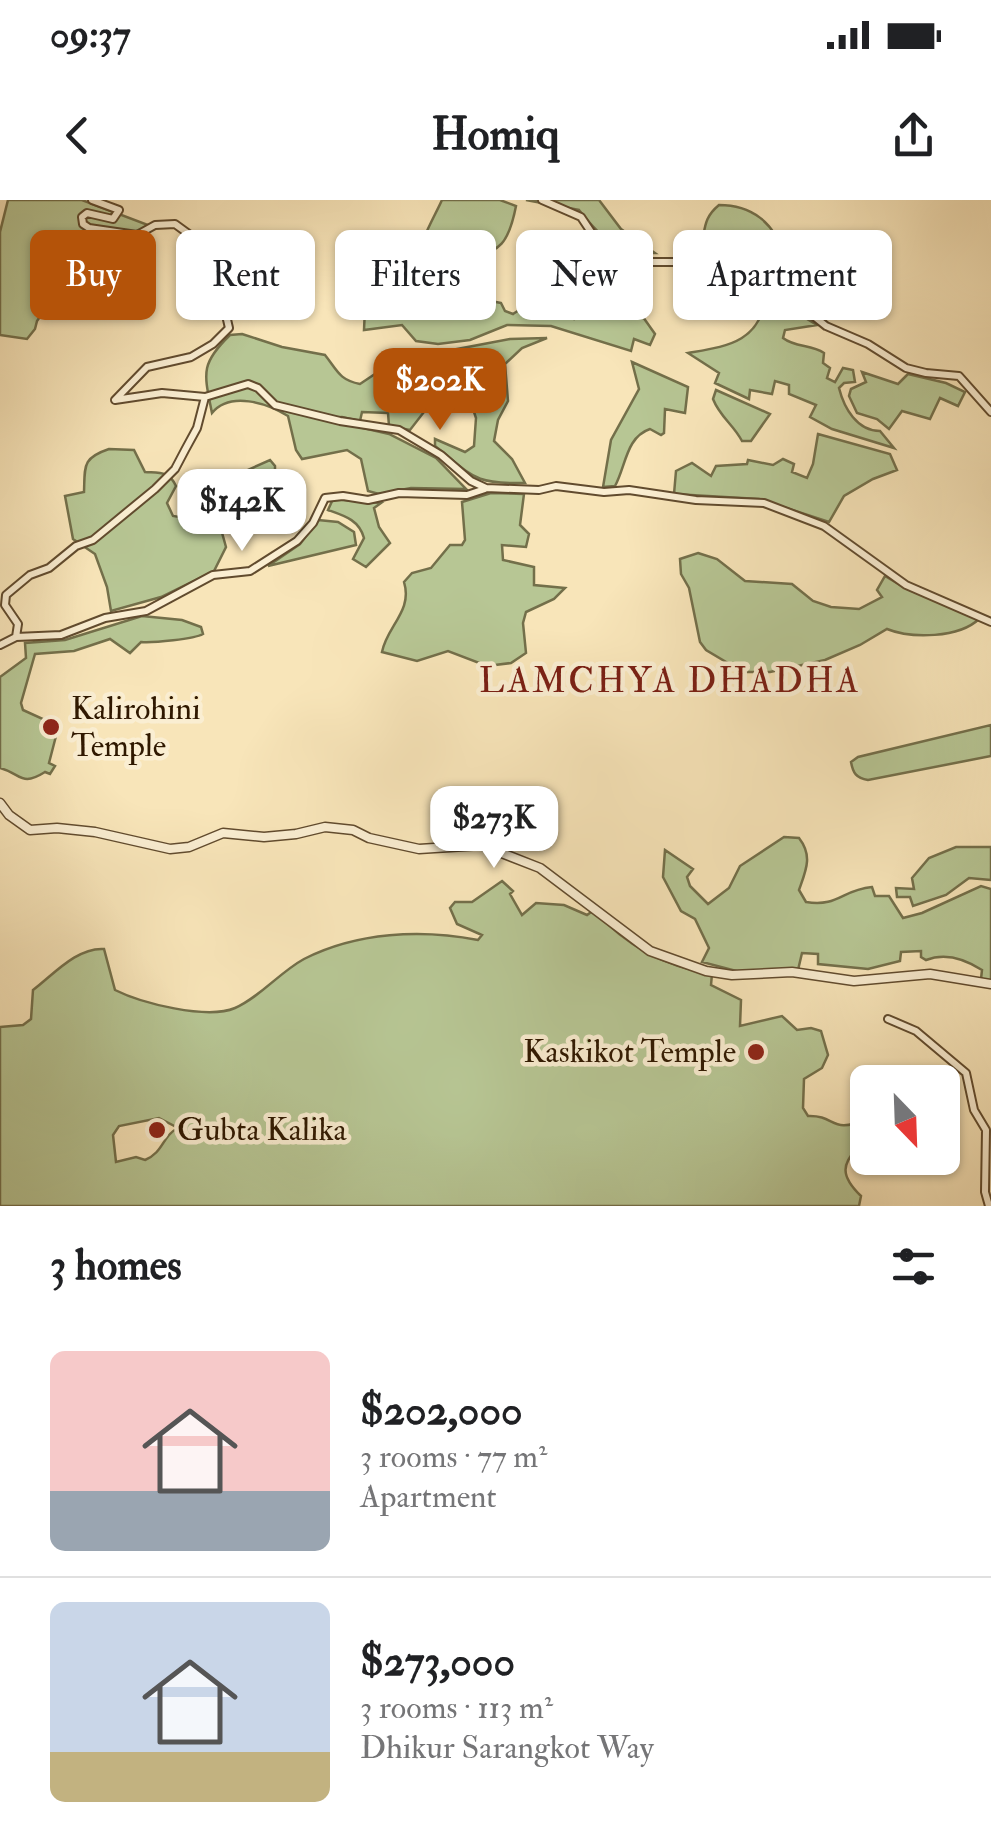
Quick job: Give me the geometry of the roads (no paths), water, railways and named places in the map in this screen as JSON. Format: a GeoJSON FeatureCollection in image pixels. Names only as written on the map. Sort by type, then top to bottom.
{"type":"FeatureCollection","features":[{"type":"Feature","properties":{"kind":"street"},"geometry":{"type":"LineString","coordinates":[[92,200],[118,210],[113,218],[87,213],[82,217],[89,228],[136,234],[155,225],[175,224],[219,256],[221,294],[229,328],[213,344],[191,357],[147,367],[115,400],[162,393],[205,397],[248,384],[275,405],[340,422],[399,430],[442,455],[471,481],[486,488]]}},
{"type":"Feature","properties":{"kind":"street"},"geometry":{"type":"LineString","coordinates":[[542,200],[581,217],[601,247],[624,262],[695,262],[760,278],[772,292],[801,306],[826,326],[868,344],[906,368],[958,376],[991,412]]}},
{"type":"Feature","properties":{"kind":"street"},"geometry":{"type":"LineString","coordinates":[[16,637],[18,624],[5,605],[6,595],[30,575],[49,568],[76,546],[92,540],[156,489],[174,469],[197,428],[205,397]]}},
{"type":"Feature","properties":{"kind":"street"},"geometry":{"type":"LineString","coordinates":[[0,645],[16,637],[61,635],[105,618],[146,611],[213,574],[250,571],[297,541],[313,523],[326,498],[368,500],[398,493],[467,495],[486,488],[539,490],[556,486],[764,503],[824,526],[906,585],[991,622]]}},
{"type":"Feature","properties":{"kind":"street"},"geometry":{"type":"LineString","coordinates":[[0,803],[8,815],[30,830],[95,832],[170,849],[189,847],[223,832],[282,836],[326,827],[353,830],[369,838],[419,849],[481,845],[540,868],[650,951],[706,971],[792,972],[854,981],[942,975],[991,984]]}},
{"type":"Feature","properties":{"kind":"street"},"geometry":{"type":"LineString","coordinates":[[888,1019],[916,1030],[966,1073],[974,1110],[986,1130],[985,1192],[989,1206]]}},
{"type":"Feature","properties":{"kind":"place","name":"Kalirohini Temple"},"geometry":{"type":"Point","coordinates":[51,727]}},
{"type":"Feature","properties":{"kind":"place","name":"Kaskikot Temple"},"geometry":{"type":"Point","coordinates":[756,1052]}},
{"type":"Feature","properties":{"kind":"place","name":"Gubta Kalika"},"geometry":{"type":"Point","coordinates":[157,1130]}},
{"type":"Feature","properties":{"kind":"district","name":"LAMCHYA DHADHA"},"geometry":{"type":"Point","coordinates":[670,681]}}]}
